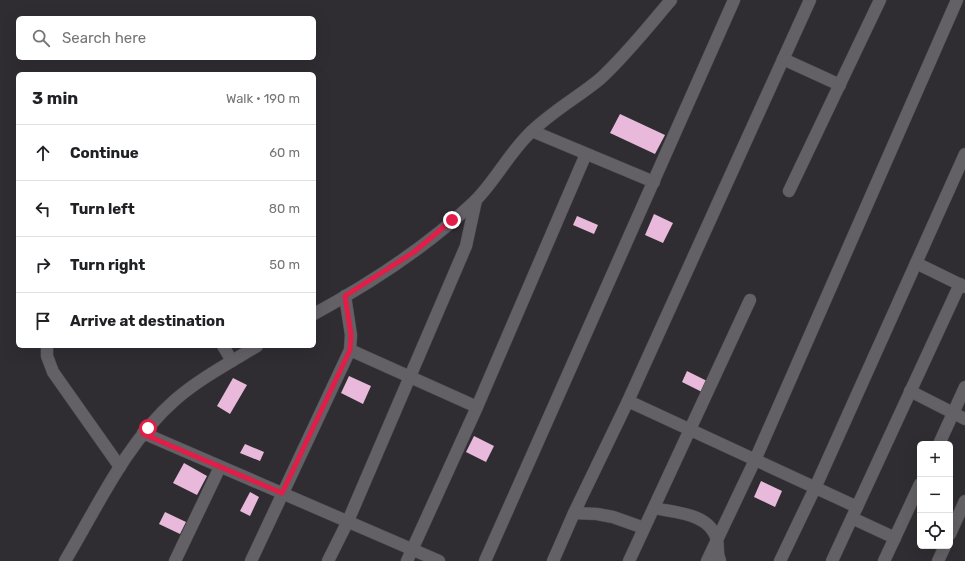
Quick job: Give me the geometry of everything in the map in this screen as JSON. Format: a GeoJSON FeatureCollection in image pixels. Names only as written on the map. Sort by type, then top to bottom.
{"type":"FeatureCollection","features":[{"type":"Feature","properties":{"kind":"street"},"geometry":{"type":"LineString","coordinates":[[316,313],[414,252],[476,200],[528,135],[599,79],[621,59],[671,0]]}},
{"type":"Feature","properties":{"kind":"street"},"geometry":{"type":"LineString","coordinates":[[485,561],[734,0]]}},
{"type":"Feature","properties":{"kind":"street"},"geometry":{"type":"LineString","coordinates":[[553,561],[574,513],[628,401],[810,0]]}},
{"type":"Feature","properties":{"kind":"street"},"geometry":{"type":"LineString","coordinates":[[789,190],[880,0]]}},
{"type":"Feature","properties":{"kind":"street"},"geometry":{"type":"LineString","coordinates":[[707,561],[755,460],[957,0]]}},
{"type":"Feature","properties":{"kind":"street"},"geometry":{"type":"LineString","coordinates":[[783,59],[840,85]]}},
{"type":"Feature","properties":{"kind":"street"},"geometry":{"type":"LineString","coordinates":[[532,131],[654,182]]}},
{"type":"Feature","properties":{"kind":"street"},"geometry":{"type":"LineString","coordinates":[[407,561],[478,407],[586,154]]}},
{"type":"Feature","properties":{"kind":"street"},"geometry":{"type":"LineString","coordinates":[[780,561],[815,488],[964,159]]}},
{"type":"Feature","properties":{"kind":"street"},"geometry":{"type":"LineString","coordinates":[[328,561],[348,521],[466,246],[476,200]]}},
{"type":"Feature","properties":{"kind":"street"},"geometry":{"type":"LineString","coordinates":[[832,561],[910,391],[962,286],[916,263]]}},
{"type":"Feature","properties":{"kind":"street"},"geometry":{"type":"LineString","coordinates":[[251,561],[350,350],[351,335],[345,296]]}},
{"type":"Feature","properties":{"kind":"street"},"geometry":{"type":"LineString","coordinates":[[629,561],[750,300]]}},
{"type":"Feature","properties":{"kind":"street"},"geometry":{"type":"LineString","coordinates":[[46,348],[46,356],[53,372],[120,467]]}},
{"type":"Feature","properties":{"kind":"street"},"geometry":{"type":"LineString","coordinates":[[224,348],[232,361]]}},
{"type":"Feature","properties":{"kind":"street"},"geometry":{"type":"LineString","coordinates":[[65,561],[126,457],[143,434],[175,400],[207,377],[254,348]]}},
{"type":"Feature","properties":{"kind":"street"},"geometry":{"type":"LineString","coordinates":[[350,350],[478,407]]}},
{"type":"Feature","properties":{"kind":"street"},"geometry":{"type":"LineString","coordinates":[[939,441],[965,387]]}},
{"type":"Feature","properties":{"kind":"street"},"geometry":{"type":"LineString","coordinates":[[910,391],[965,419]]}},
{"type":"Feature","properties":{"kind":"street"},"geometry":{"type":"LineString","coordinates":[[628,401],[815,488],[895,538]]}},
{"type":"Feature","properties":{"kind":"street"},"geometry":{"type":"LineString","coordinates":[[143,434],[439,561]]}},
{"type":"Feature","properties":{"kind":"street"},"geometry":{"type":"LineString","coordinates":[[175,561],[220,466]]}},
{"type":"Feature","properties":{"kind":"street"},"geometry":{"type":"LineString","coordinates":[[884,561],[917,490]]}},
{"type":"Feature","properties":{"kind":"street"},"geometry":{"type":"LineString","coordinates":[[953,527],[965,501]]}},
{"type":"Feature","properties":{"kind":"street"},"geometry":{"type":"LineString","coordinates":[[654,508],[688,515],[702,520],[712,529],[717,541],[717,553],[720,561]]}},
{"type":"Feature","properties":{"kind":"street"},"geometry":{"type":"LineString","coordinates":[[574,513],[597,514],[613,517],[644,528]]}},
{"type":"Feature","properties":{"kind":"street"},"geometry":{"type":"LineString","coordinates":[[938,561],[944,549]]}},
{"type":"Feature","properties":{"kind":"building"},"geometry":{"type":"Polygon","coordinates":[[[620,114],[665,135],[655,154],[610,133],[620,114]]]}},
{"type":"Feature","properties":{"kind":"building"},"geometry":{"type":"Polygon","coordinates":[[[654,214],[673,223],[663,243],[645,235],[654,214]]]}},
{"type":"Feature","properties":{"kind":"building"},"geometry":{"type":"Polygon","coordinates":[[[577,216],[598,225],[594,234],[573,225],[577,216]]]}},
{"type":"Feature","properties":{"kind":"building"},"geometry":{"type":"Polygon","coordinates":[[[687,371],[709,382],[704,393],[682,382],[687,371]]]}},
{"type":"Feature","properties":{"kind":"building"},"geometry":{"type":"Polygon","coordinates":[[[349,376],[371,386],[363,404],[341,393],[349,376]]]}},
{"type":"Feature","properties":{"kind":"building"},"geometry":{"type":"Polygon","coordinates":[[[233,378],[247,385],[230,414],[217,406],[233,378]]]}},
{"type":"Feature","properties":{"kind":"building"},"geometry":{"type":"Polygon","coordinates":[[[474,436],[494,446],[486,462],[466,452],[474,436]]]}},
{"type":"Feature","properties":{"kind":"building"},"geometry":{"type":"Polygon","coordinates":[[[245,444],[264,452],[260,461],[240,453],[245,444]]]}},
{"type":"Feature","properties":{"kind":"building"},"geometry":{"type":"Polygon","coordinates":[[[184,463],[207,476],[197,495],[173,483],[184,463]]]}},
{"type":"Feature","properties":{"kind":"building"},"geometry":{"type":"Polygon","coordinates":[[[761,481],[782,491],[775,507],[754,497],[761,481]]]}},
{"type":"Feature","properties":{"kind":"building"},"geometry":{"type":"Polygon","coordinates":[[[250,492],[259,497],[250,516],[240,511],[250,492]]]}},
{"type":"Feature","properties":{"kind":"building"},"geometry":{"type":"Polygon","coordinates":[[[165,512],[186,522],[180,534],[159,524],[165,512]]]}},
{"type":"Feature","properties":{"kind":"route"},"geometry":{"type":"LineString","coordinates":[[148,428],[143,434],[282,493],[350,350],[351,335],[345,296],[414,252],[452,220]]}}]}
